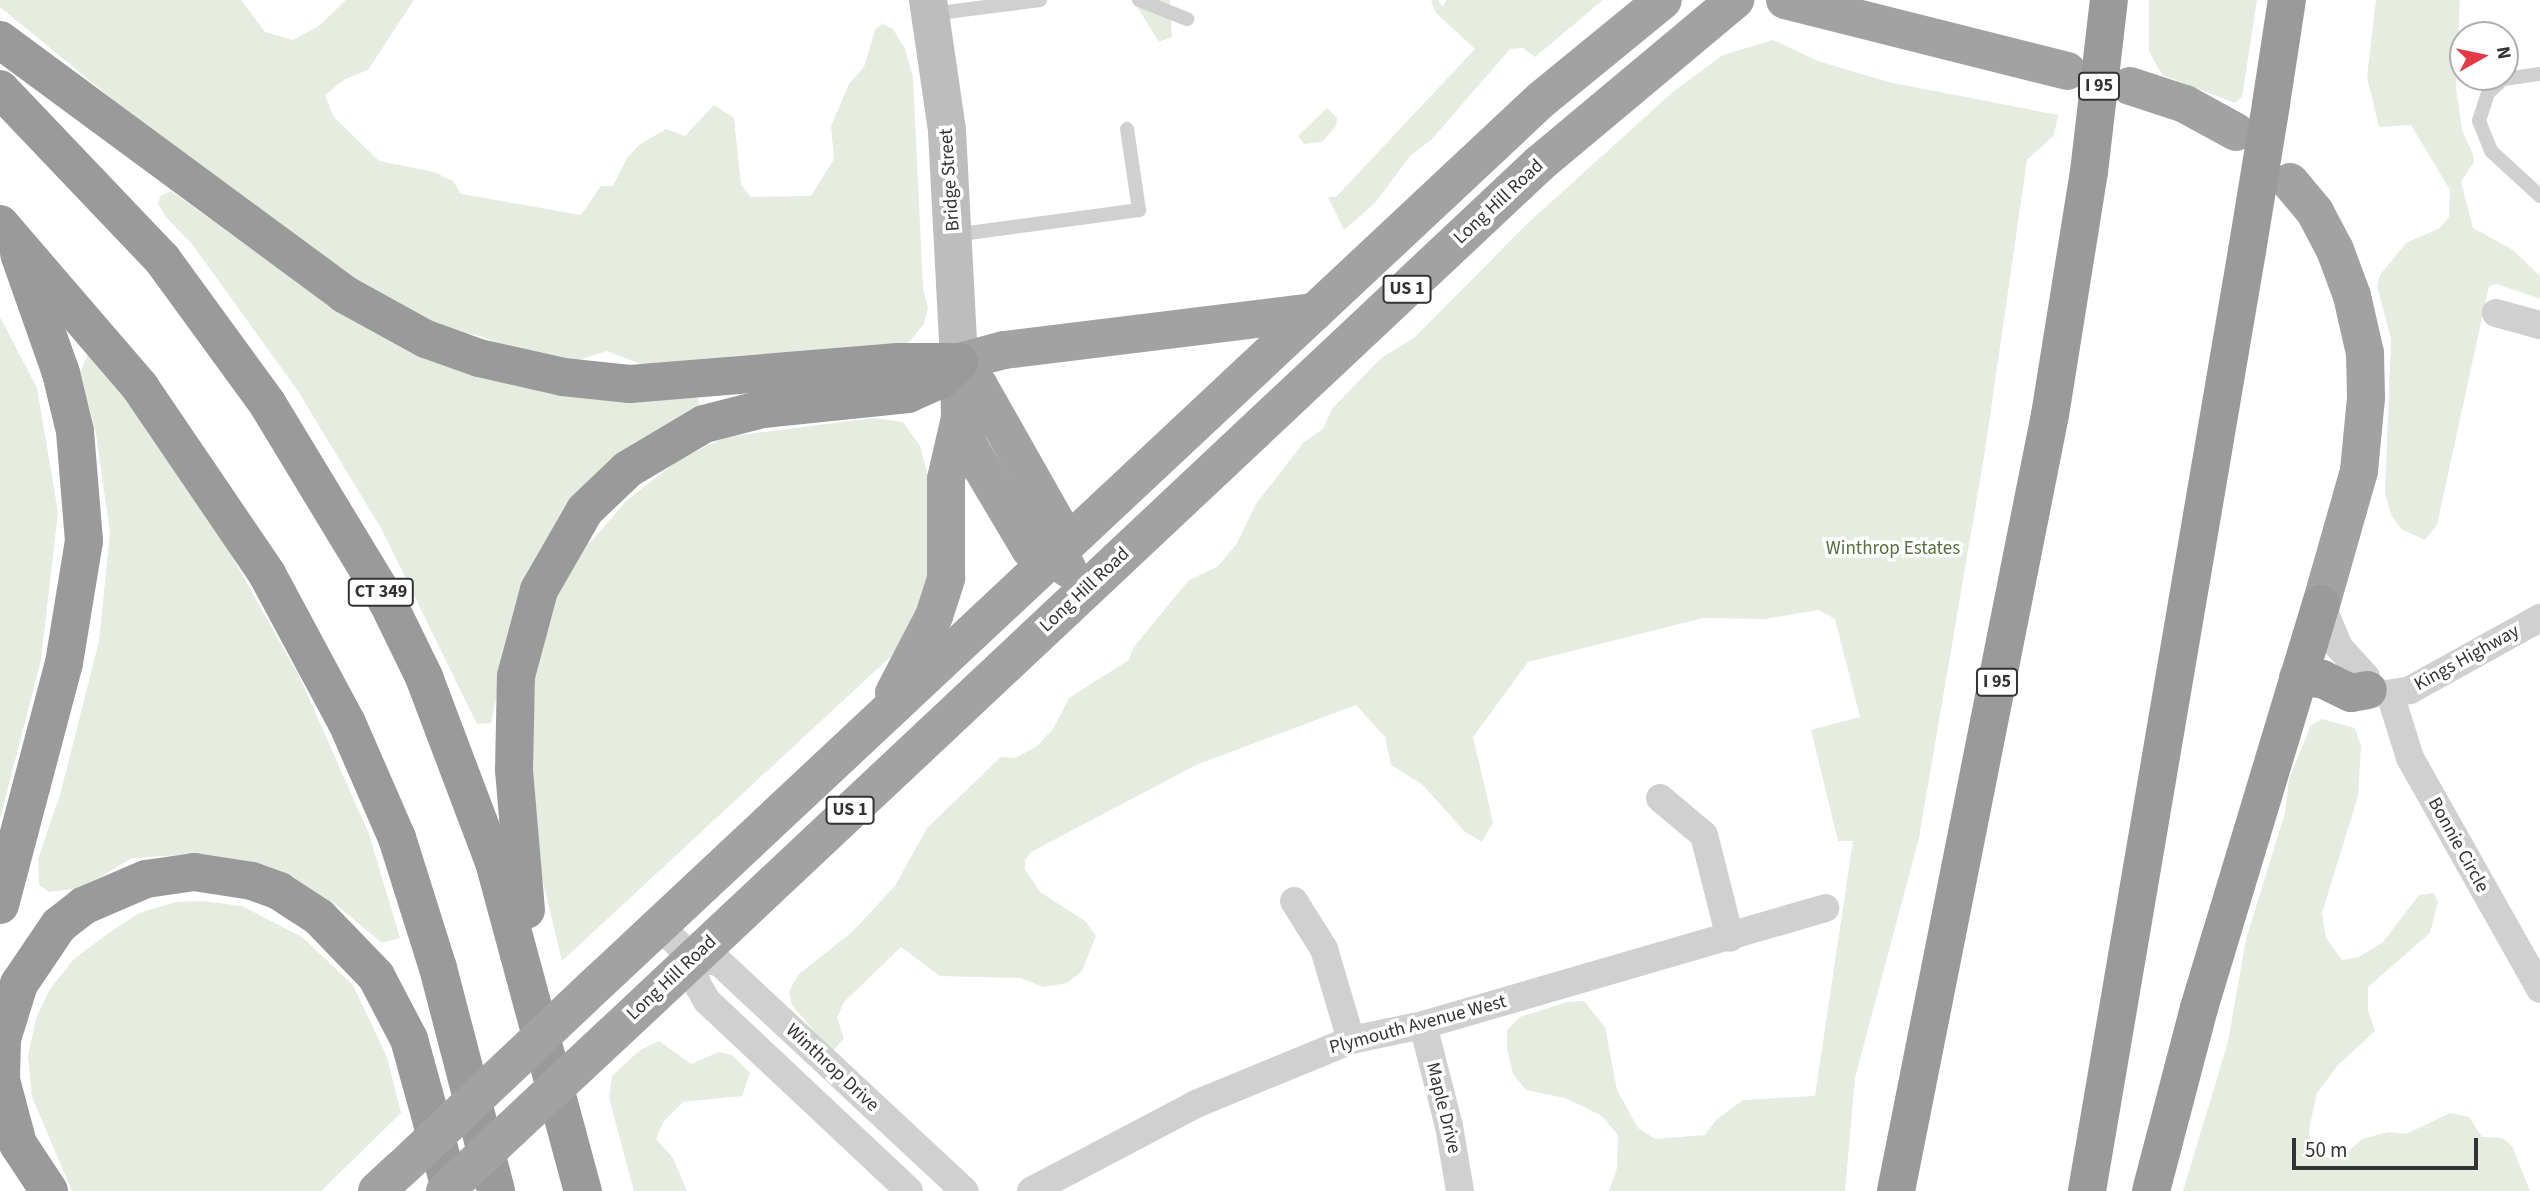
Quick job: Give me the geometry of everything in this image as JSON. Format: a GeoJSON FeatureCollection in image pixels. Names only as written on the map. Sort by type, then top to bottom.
{"type":"FeatureCollection","features":[{"type":"Feature","properties":{"kind":"highway","name":"US 1"},"geometry":{"type":"LineString","coordinates":[[389,1180],[1560,82],[1663,0]]}},
{"type":"Feature","properties":{"kind":"highway","name":"Long Hill Road"},"geometry":{"type":"LineString","coordinates":[[445,1191],[1547,157],[1735,0]]}},
{"type":"Feature","properties":{"kind":"highway"},"geometry":{"type":"LineString","coordinates":[[1785,0],[2067,71]]}},
{"type":"Feature","properties":{"kind":"highway"},"geometry":{"type":"LineString","coordinates":[[1846,0],[1860,15],[1884,27]]}},
{"type":"Feature","properties":{"kind":"highway","name":"I 95"},"geometry":{"type":"LineString","coordinates":[[1896,1191],[2048,428],[2089,172],[2109,0]]}},
{"type":"Feature","properties":{"kind":"highway"},"geometry":{"type":"LineString","coordinates":[[2087,1191],[2247,251],[2287,0]]}},
{"type":"Feature","properties":{"kind":"highway"},"geometry":{"type":"LineString","coordinates":[[0,40],[344,294],[426,339],[480,358],[563,377],[630,384],[898,362],[959,362],[1004,350],[1315,312]]}},
{"type":"Feature","properties":{"kind":"highway"},"geometry":{"type":"LineString","coordinates":[[2130,86],[2185,104],[2236,132]]}},
{"type":"Feature","properties":{"kind":"highway","name":"CT 349"},"geometry":{"type":"LineString","coordinates":[[0,89],[162,259],[267,403],[387,601],[424,677],[470,793],[549,1057],[583,1191]]}},
{"type":"Feature","properties":{"kind":"highway"},"geometry":{"type":"LineString","coordinates":[[2151,1191],[2199,1008],[2359,471],[2367,398],[2365,353],[2352,296],[2335,250],[2315,212],[2290,182]]}},
{"type":"Feature","properties":{"kind":"highway"},"geometry":{"type":"LineString","coordinates":[[0,905],[64,663],[83,541],[75,431],[52,344],[6,230]]}},
{"type":"Feature","properties":{"kind":"highway"},"geometry":{"type":"LineString","coordinates":[[6,230],[113,351],[178,442],[267,574],[347,723],[397,838],[438,968],[496,1191]]}},
{"type":"Feature","properties":{"kind":"highway"},"geometry":{"type":"LineString","coordinates":[[959,362],[979,386],[1057,524],[1060,539],[1055,555]]}},
{"type":"Feature","properties":{"kind":"highway"},"geometry":{"type":"LineString","coordinates":[[549,1057],[523,889],[514,703],[527,627],[560,547],[585,510],[628,469],[704,424],[762,409],[908,394],[940,380],[959,362]]}},
{"type":"Feature","properties":{"kind":"highway","name":"Bridge Street"},"geometry":{"type":"LineString","coordinates":[[959,362],[960,418],[970,448],[1030,549],[1055,555],[1087,588]]}},
{"type":"Feature","properties":{"kind":"highway"},"geometry":{"type":"LineString","coordinates":[[882,717],[933,616],[946,578],[946,479],[960,418]]}},
{"type":"Feature","properties":{"kind":"highway"},"geometry":{"type":"LineString","coordinates":[[2068,1191],[2115,911],[2213,442]]}},
{"type":"Feature","properties":{"kind":"highway"},"geometry":{"type":"LineString","coordinates":[[2298,678],[2322,679],[2351,693],[2379,692]]}},
{"type":"Feature","properties":{"kind":"highway"},"geometry":{"type":"LineString","coordinates":[[49,1191],[18,1144],[1,1080],[4,1030],[19,984],[52,933],[83,906],[146,879],[194,872],[252,881],[287,896],[347,942],[376,976],[409,1039],[452,1191]]}},
{"type":"Feature","properties":{"kind":"main road","name":"Bridge Street"},"geometry":{"type":"LineString","coordinates":[[929,7],[947,131],[959,362]]}},
{"type":"Feature","properties":{"kind":"street"},"geometry":{"type":"LineString","coordinates":[[2496,313],[2540,325]]}},
{"type":"Feature","properties":{"kind":"street"},"geometry":{"type":"LineString","coordinates":[[2321,604],[2339,647],[2379,692]]}},
{"type":"Feature","properties":{"kind":"street","name":"Kings Highway"},"geometry":{"type":"LineString","coordinates":[[2379,692],[2413,688],[2540,618]]}},
{"type":"Feature","properties":{"kind":"street","name":"Bonnie Circle"},"geometry":{"type":"LineString","coordinates":[[2379,692],[2410,758],[2540,989]]}},
{"type":"Feature","properties":{"kind":"street"},"geometry":{"type":"LineString","coordinates":[[1660,798],[1704,835],[1730,938]]}},
{"type":"Feature","properties":{"kind":"street"},"geometry":{"type":"LineString","coordinates":[[1294,901],[1324,949],[1351,1040]]}},
{"type":"Feature","properties":{"kind":"street","name":"Plymouth Avenue West"},"geometry":{"type":"LineString","coordinates":[[1031,1191],[1196,1104],[1351,1040],[1423,1025],[1730,938],[1825,908]]}},
{"type":"Feature","properties":{"kind":"street","name":"Winthrop Drive"},"geometry":{"type":"LineString","coordinates":[[659,926],[693,958],[719,962],[965,1191]]}},
{"type":"Feature","properties":{"kind":"street","name":"Winthrop Drive"},"geometry":{"type":"LineString","coordinates":[[693,958],[696,982],[707,1000],[909,1191]]}},
{"type":"Feature","properties":{"kind":"street","name":"Maple Drive"},"geometry":{"type":"LineString","coordinates":[[1423,1025],[1449,1126],[1460,1191]]}},
{"type":"Feature","properties":{"kind":"lane"},"geometry":{"type":"LineString","coordinates":[[929,7],[1040,0]]}},
{"type":"Feature","properties":{"kind":"lane"},"geometry":{"type":"LineString","coordinates":[[1139,0],[1187,19]]}},
{"type":"Feature","properties":{"kind":"lane"},"geometry":{"type":"LineString","coordinates":[[2540,74],[2503,79],[2488,93],[2479,121],[2491,151],[2540,196]]}},
{"type":"Feature","properties":{"kind":"lane"},"geometry":{"type":"LineString","coordinates":[[954,235],[1139,210],[1127,129]]}},
{"type":"Feature","properties":{"kind":"green space"},"geometry":{"type":"Polygon","coordinates":[[[0,0],[241,0],[265,32],[293,40],[319,26],[346,0],[414,0],[368,70],[345,79],[325,95],[333,116],[379,161],[434,172],[453,181],[461,194],[581,215],[601,186],[613,186],[627,158],[639,145],[666,129],[685,136],[714,105],[734,118],[741,185],[751,197],[811,196],[834,159],[831,126],[849,84],[864,67],[875,30],[882,24],[893,29],[905,49],[913,77],[923,287],[928,309],[924,324],[909,342],[895,346],[734,356],[653,369],[607,351],[566,364],[534,360],[483,337],[427,323],[356,280],[116,102],[0,7],[0,0]]]}},
{"type":"Feature","properties":{"kind":"green space"},"geometry":{"type":"Polygon","coordinates":[[[1133,0],[1170,0],[1172,37],[1159,42],[1133,0]]]}},
{"type":"Feature","properties":{"kind":"green space"},"geometry":{"type":"Polygon","coordinates":[[[1431,0],[1438,0],[1443,7],[1446,0],[1603,0],[1535,57],[1523,48],[1510,49],[1432,139],[1410,156],[1375,203],[1344,230],[1328,197],[1336,197],[1475,49],[1436,13],[1431,0]]]}},
{"type":"Feature","properties":{"kind":"green space"},"geometry":{"type":"Polygon","coordinates":[[[2149,0],[2257,0],[2242,97],[2235,103],[2162,75],[2149,51],[2149,0]]]}},
{"type":"Feature","properties":{"kind":"green space"},"geometry":{"type":"Polygon","coordinates":[[[2376,0],[2460,0],[2459,21],[2449,21],[2449,91],[2457,91],[2462,130],[2473,154],[2474,162],[2461,182],[2473,228],[2513,250],[2540,276],[2540,299],[2497,284],[2489,286],[2437,525],[2425,540],[2401,529],[2391,515],[2385,493],[2391,339],[2377,286],[2380,275],[2406,243],[2440,228],[2449,217],[2450,190],[2411,125],[2379,127],[2367,77],[2376,0]]]}},
{"type":"Feature","properties":{"kind":"green space","name":"Winthrop Estates"},"geometry":{"type":"Polygon","coordinates":[[[1773,40],[1818,61],[1888,82],[2058,115],[2054,135],[2027,160],[1985,451],[1919,838],[1855,1078],[1845,1191],[1609,1191],[1617,1168],[1618,1135],[1602,1116],[1586,1108],[1565,1098],[1526,1090],[1513,1074],[1507,1049],[1507,1030],[1520,1017],[1567,1002],[1584,1001],[1605,1027],[1617,1090],[1638,1128],[1655,1139],[1705,1135],[1716,1120],[1743,1100],[1815,1096],[1853,841],[1838,841],[1811,730],[1860,717],[1835,619],[1819,610],[1765,619],[1703,618],[1528,662],[1473,737],[1493,822],[1482,842],[1464,831],[1423,785],[1391,765],[1385,737],[1356,705],[1196,765],[1031,852],[1025,860],[1025,869],[1040,892],[1085,921],[1096,936],[1082,971],[1067,983],[1043,987],[1020,978],[940,976],[901,947],[844,1002],[837,1018],[844,1038],[832,1052],[792,1005],[789,991],[799,974],[852,932],[895,886],[927,828],[1001,757],[1015,758],[1036,747],[1053,729],[1069,698],[1129,660],[1133,648],[1189,580],[1217,567],[1236,545],[1256,504],[1304,442],[1323,429],[1332,409],[1380,359],[1415,337],[1529,222],[1674,91],[1723,55],[1773,40]]]}},
{"type":"Feature","properties":{"kind":"green space"},"geometry":{"type":"Polygon","coordinates":[[[1327,108],[1337,118],[1336,126],[1322,142],[1304,144],[1298,136],[1327,108]]]}},
{"type":"Feature","properties":{"kind":"green space"},"geometry":{"type":"Polygon","coordinates":[[[171,191],[334,308],[631,399],[698,398],[701,414],[650,443],[508,643],[491,723],[477,724],[382,530],[298,391],[192,244],[166,217],[158,204],[160,196],[171,191]]]}},
{"type":"Feature","properties":{"kind":"green space"},"geometry":{"type":"Polygon","coordinates":[[[0,317],[37,388],[58,512],[41,660],[0,819],[0,317]]]}},
{"type":"Feature","properties":{"kind":"green space"},"geometry":{"type":"Polygon","coordinates":[[[89,352],[131,402],[206,510],[300,678],[369,834],[400,938],[382,943],[334,903],[292,880],[180,855],[132,858],[82,888],[49,892],[39,885],[38,859],[60,795],[99,641],[110,533],[96,434],[80,372],[89,352]]]}},
{"type":"Feature","properties":{"kind":"green space"},"geometry":{"type":"Polygon","coordinates":[[[873,418],[903,422],[920,446],[929,480],[932,563],[925,603],[902,646],[562,961],[542,878],[528,707],[542,626],[584,541],[590,543],[627,500],[680,459],[726,437],[873,418]]]}},
{"type":"Feature","properties":{"kind":"green space"},"geometry":{"type":"Polygon","coordinates":[[[2322,719],[2355,728],[2361,746],[2358,796],[2322,913],[2326,938],[2342,960],[2359,957],[2383,942],[2419,895],[2434,893],[2438,902],[2430,933],[2368,987],[2368,1010],[2375,1031],[2338,1065],[2317,1093],[2309,1130],[2312,1152],[2329,1158],[2348,1152],[2362,1139],[2388,1132],[2406,1134],[2450,1113],[2469,1117],[2482,1137],[2502,1138],[2512,1146],[2530,1191],[2183,1191],[2228,1042],[2246,939],[2285,813],[2289,779],[2311,725],[2322,719]]]}},
{"type":"Feature","properties":{"kind":"green space"},"geometry":{"type":"Polygon","coordinates":[[[203,901],[242,906],[302,937],[353,985],[387,1057],[401,1113],[321,1191],[72,1191],[32,1097],[28,1056],[36,1018],[50,989],[74,959],[106,935],[139,913],[176,902],[203,901]]]}},
{"type":"Feature","properties":{"kind":"green space"},"geometry":{"type":"Polygon","coordinates":[[[659,1041],[691,1064],[719,1052],[732,1055],[750,1073],[742,1096],[683,1102],[663,1122],[656,1139],[673,1158],[687,1191],[634,1191],[609,1098],[612,1076],[640,1050],[659,1041]]]}}]}
